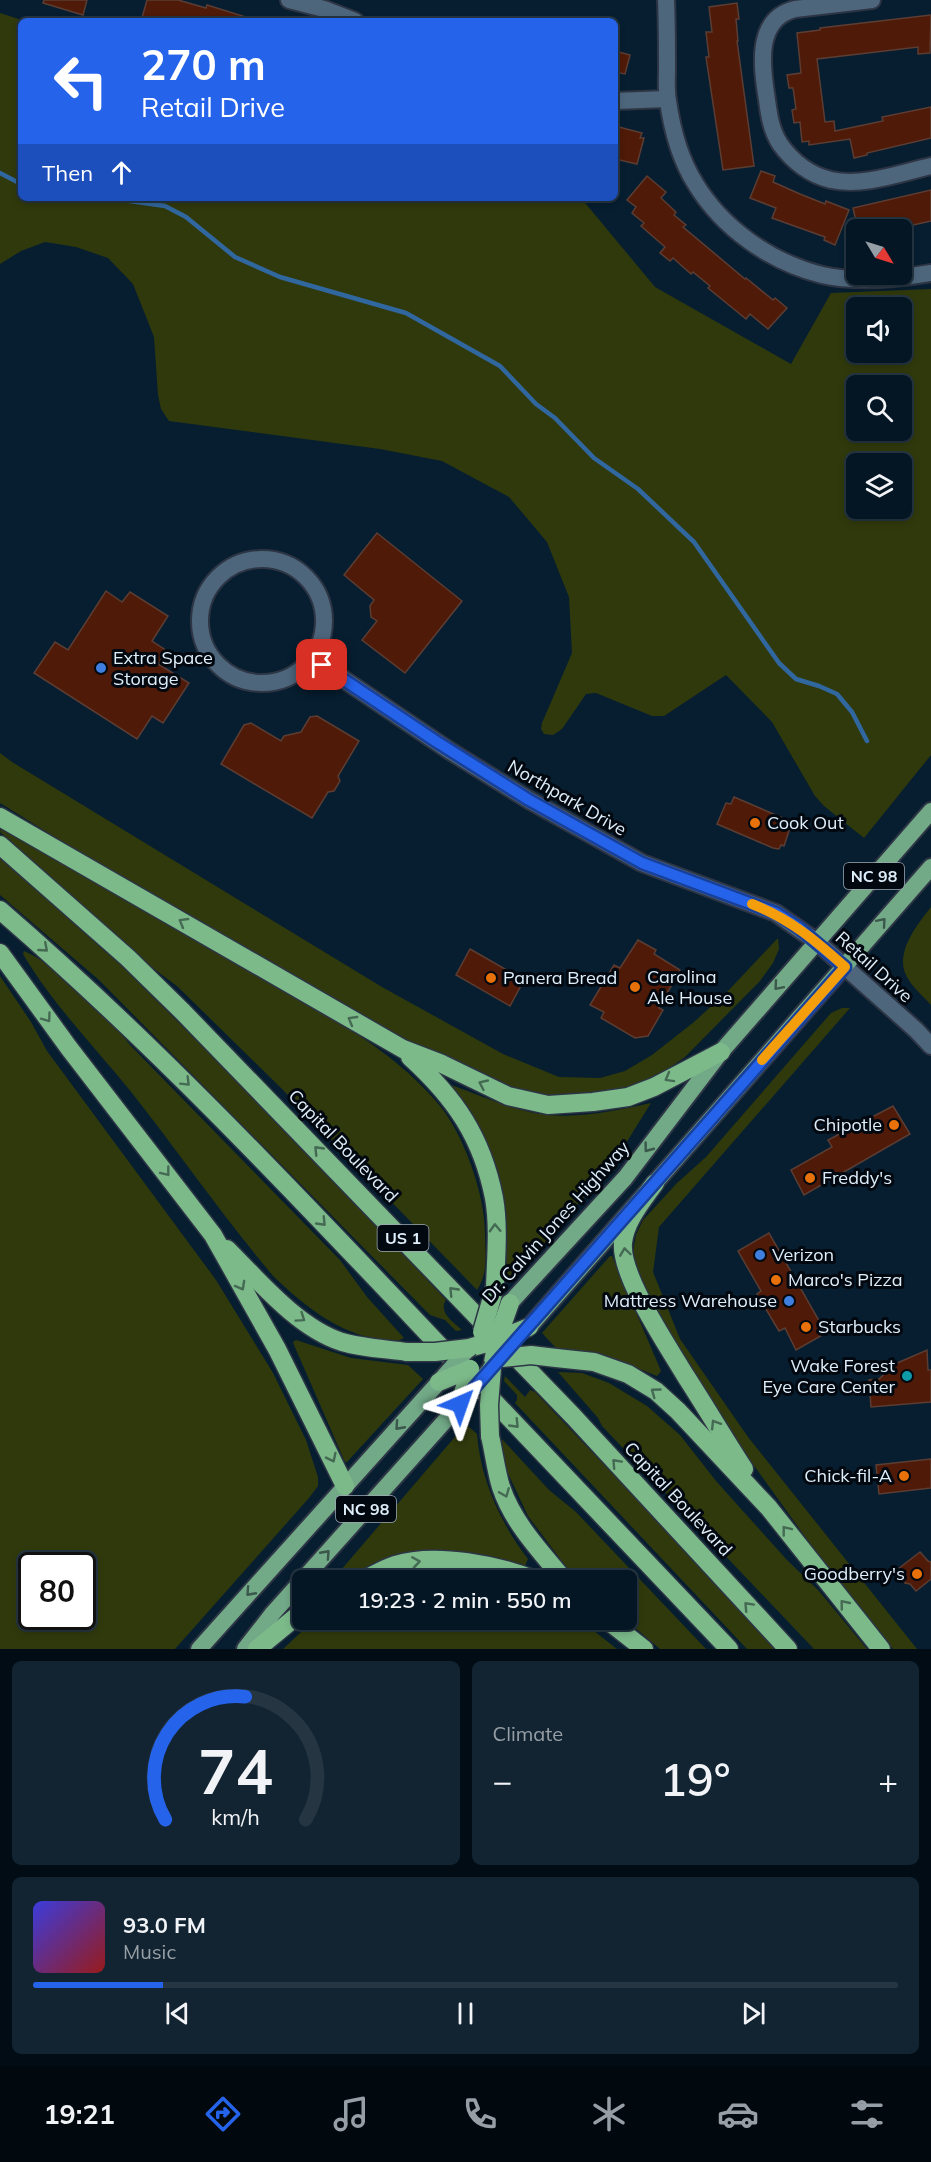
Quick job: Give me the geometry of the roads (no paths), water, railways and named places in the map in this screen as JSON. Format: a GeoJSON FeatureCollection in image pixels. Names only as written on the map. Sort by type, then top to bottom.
{"type":"FeatureCollection","features":[{"type":"Feature","properties":{"kind":"highway","name":"Dr. Calvin Jones Highway"},"geometry":{"type":"LineString","coordinates":[[510,1303],[625,1178],[721,1052],[931,811]]}},
{"type":"Feature","properties":{"kind":"highway"},"geometry":{"type":"LineString","coordinates":[[0,817],[403,1049],[442,1064],[508,1096],[548,1105],[593,1102],[628,1096],[654,1087],[721,1052]]}},
{"type":"Feature","properties":{"kind":"highway","name":"Capital Boulevard"},"geometry":{"type":"LineString","coordinates":[[0,845],[128,958],[192,1020],[565,1408],[788,1649]]}},
{"type":"Feature","properties":{"kind":"highway","name":"NC 98"},"geometry":{"type":"LineString","coordinates":[[528,1327],[931,867]]}},
{"type":"Feature","properties":{"kind":"highway","name":"US 1"},"geometry":{"type":"LineString","coordinates":[[0,910],[69,969],[228,1124],[729,1649]]}},
{"type":"Feature","properties":{"kind":"highway"},"geometry":{"type":"LineString","coordinates":[[0,954],[213,1235],[263,1286],[292,1311],[320,1331],[341,1342],[407,1352],[488,1350],[594,1362],[628,1374],[656,1391],[678,1411],[769,1508],[881,1649]]}},
{"type":"Feature","properties":{"kind":"highway"},"geometry":{"type":"LineString","coordinates":[[403,1049],[454,1102],[480,1149],[494,1199],[496,1250],[495,1287],[488,1350],[490,1436],[502,1488],[513,1512],[529,1538],[556,1570]]}},
{"type":"Feature","properties":{"kind":"highway"},"geometry":{"type":"LineString","coordinates":[[655,1183],[634,1214],[625,1233],[624,1257],[644,1307],[769,1508]]}},
{"type":"Feature","properties":{"kind":"highway"},"geometry":{"type":"LineString","coordinates":[[213,1235],[278,1349],[345,1486]]}},
{"type":"Feature","properties":{"kind":"highway"},"geometry":{"type":"LineString","coordinates":[[488,1350],[510,1303]]}},
{"type":"Feature","properties":{"kind":"highway"},"geometry":{"type":"LineString","coordinates":[[439,1382],[470,1369],[488,1350],[528,1327]]}},
{"type":"Feature","properties":{"kind":"highway","name":"NC 98"},"geometry":{"type":"LineString","coordinates":[[199,1649],[439,1382],[488,1350]]}},
{"type":"Feature","properties":{"kind":"highway","name":"NC 98"},"geometry":{"type":"LineString","coordinates":[[245,1649],[273,1613],[460,1404],[488,1350]]}},
{"type":"Feature","properties":{"kind":"highway"},"geometry":{"type":"LineString","coordinates":[[460,1404],[470,1369]]}},
{"type":"Feature","properties":{"kind":"highway"},"geometry":{"type":"LineString","coordinates":[[385,1570],[396,1565],[429,1560],[490,1565],[505,1570]]}},
{"type":"Feature","properties":{"kind":"highway"},"geometry":{"type":"LineString","coordinates":[[257,1649],[292,1620]]}},
{"type":"Feature","properties":{"kind":"highway"},"geometry":{"type":"LineString","coordinates":[[620,1630],[644,1649]]}},
{"type":"Feature","properties":{"kind":"street"},"geometry":{"type":"LineString","coordinates":[[289,0],[347,18]]}},
{"type":"Feature","properties":{"kind":"street"},"geometry":{"type":"LineString","coordinates":[[666,0],[667,99],[684,161],[695,183],[716,212],[762,250],[799,268],[823,275],[877,279],[931,273]]}},
{"type":"Feature","properties":{"kind":"street"},"geometry":{"type":"LineString","coordinates":[[872,0],[795,9],[783,13],[773,23],[765,39],[762,54],[772,128],[779,143],[798,163],[811,172],[830,180],[863,181],[931,166]]}},
{"type":"Feature","properties":{"kind":"street"},"geometry":{"type":"LineString","coordinates":[[618,101],[667,99]]}},
{"type":"Feature","properties":{"kind":"street"},"geometry":{"type":"LineString","coordinates":[[271,559],[297,569],[316,589],[324,615],[320,643],[312,658],[294,674],[267,683],[253,683],[227,673],[208,652],[203,640],[200,612],[210,586],[219,575],[231,567],[250,560],[271,559]]}},
{"type":"Feature","properties":{"kind":"street","name":"Northpark Drive"},"geometry":{"type":"LineString","coordinates":[[312,658],[450,751],[548,811],[642,863],[776,913],[817,942]]}},
{"type":"Feature","properties":{"kind":"street","name":"Retail Drive"},"geometry":{"type":"LineString","coordinates":[[817,942],[931,1046]]}},
{"type":"Feature","properties":{"kind":"waterway"},"geometry":{"type":"LineString","coordinates":[[0,173],[18,182]]}},
{"type":"Feature","properties":{"kind":"waterway"},"geometry":{"type":"LineString","coordinates":[[130,201],[165,206],[186,217],[235,257],[280,277],[406,313],[500,366],[536,404],[555,418],[594,458],[638,489],[694,542],[779,663],[796,679],[837,694],[852,712],[867,741]]}},
{"type":"Feature","properties":{"kind":"place","name":"Extra Space Storage"},"geometry":{"type":"Point","coordinates":[101,668]}},
{"type":"Feature","properties":{"kind":"place","name":"Cook Out"},"geometry":{"type":"Point","coordinates":[755,823]}},
{"type":"Feature","properties":{"kind":"place","name":"Panera Bread"},"geometry":{"type":"Point","coordinates":[491,978]}},
{"type":"Feature","properties":{"kind":"place","name":"Carolina Ale House"},"geometry":{"type":"Point","coordinates":[635,987]}},
{"type":"Feature","properties":{"kind":"place","name":"Chipotle"},"geometry":{"type":"Point","coordinates":[894,1125]}},
{"type":"Feature","properties":{"kind":"place","name":"Freddy's"},"geometry":{"type":"Point","coordinates":[810,1178]}},
{"type":"Feature","properties":{"kind":"place","name":"Verizon"},"geometry":{"type":"Point","coordinates":[760,1255]}},
{"type":"Feature","properties":{"kind":"place","name":"Marco's Pizza"},"geometry":{"type":"Point","coordinates":[776,1280]}},
{"type":"Feature","properties":{"kind":"place","name":"Mattress Warehouse"},"geometry":{"type":"Point","coordinates":[789,1301]}},
{"type":"Feature","properties":{"kind":"place","name":"Starbucks"},"geometry":{"type":"Point","coordinates":[806,1327]}},
{"type":"Feature","properties":{"kind":"place","name":"Wake Forest Eye Care Center"},"geometry":{"type":"Point","coordinates":[907,1376]}},
{"type":"Feature","properties":{"kind":"place","name":"Chick-fil-A"},"geometry":{"type":"Point","coordinates":[904,1476]}},
{"type":"Feature","properties":{"kind":"place","name":"Goodberry's"},"geometry":{"type":"Point","coordinates":[917,1574]}}]}
